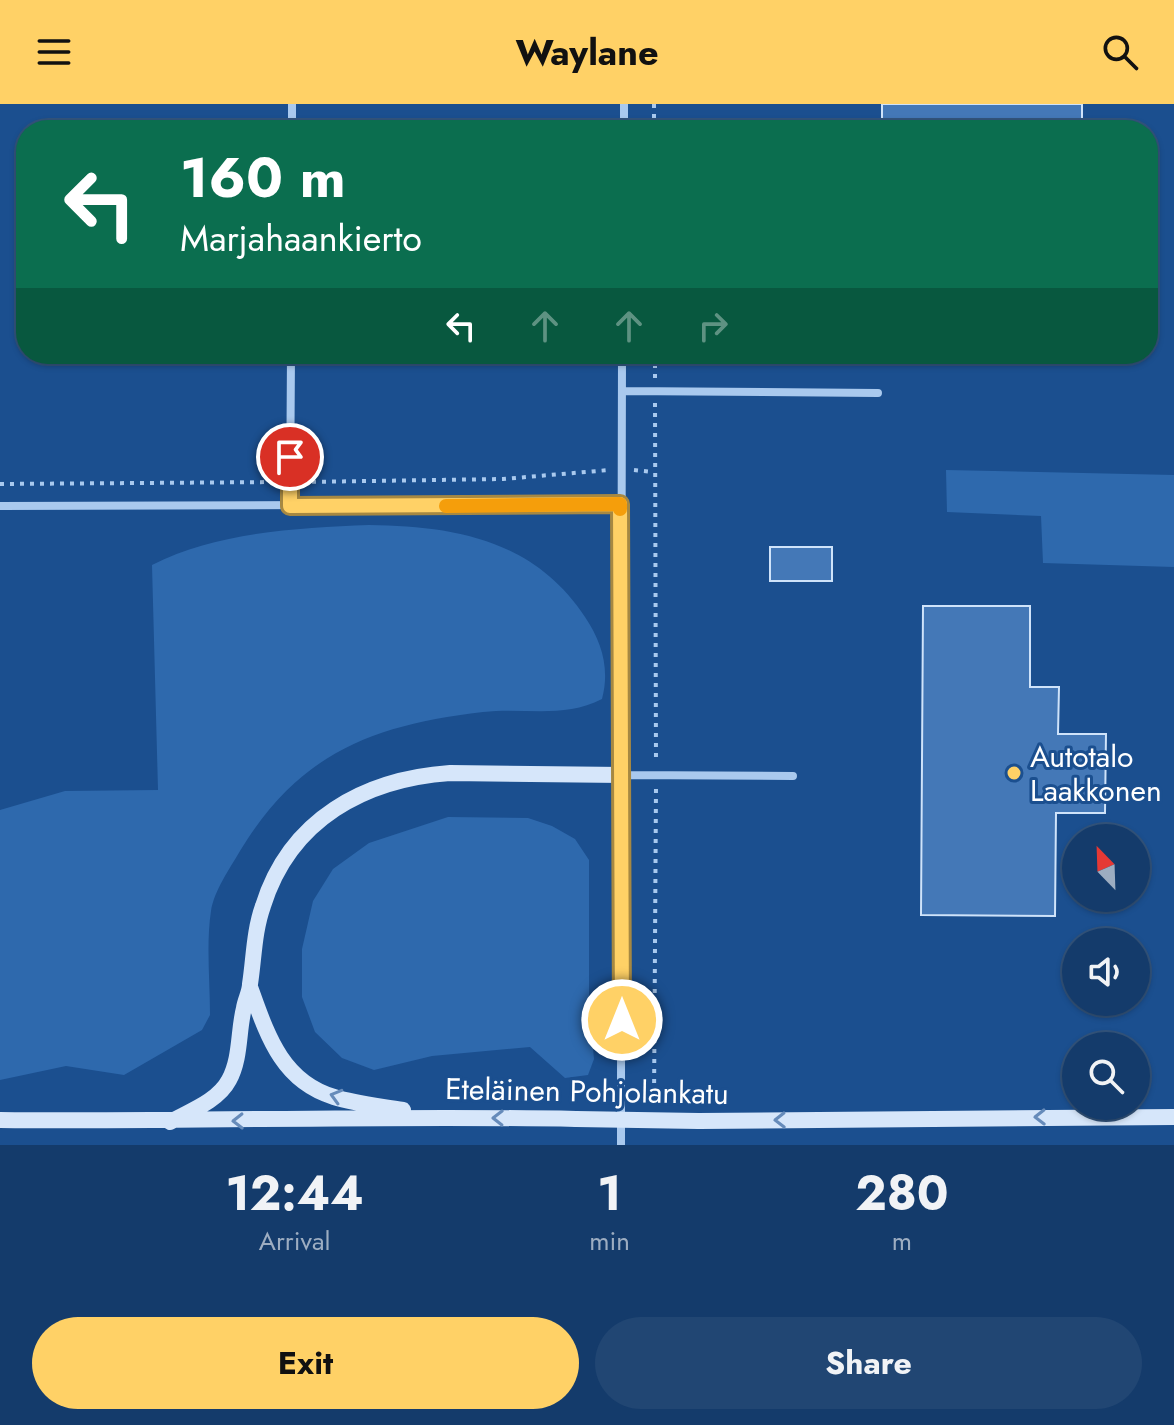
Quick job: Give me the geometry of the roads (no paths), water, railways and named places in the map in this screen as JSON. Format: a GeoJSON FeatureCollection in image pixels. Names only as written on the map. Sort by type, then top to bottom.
{"type":"FeatureCollection","features":[{"type":"Feature","properties":{"kind":"main road"},"geometry":{"type":"LineString","coordinates":[[170,1122],[218,1094],[229,1082],[250,987],[256,935],[269,887],[281,866],[313,826],[355,796],[400,779],[450,773],[623,775]]}},
{"type":"Feature","properties":{"kind":"main road"},"geometry":{"type":"LineString","coordinates":[[250,987],[272,1045],[295,1077],[335,1097],[440,1116]]}},
{"type":"Feature","properties":{"kind":"main road","name":"Eteläinen Pohjolankatu"},"geometry":{"type":"LineString","coordinates":[[0,1120],[170,1122],[440,1116],[699,1121],[1174,1117]]}},
{"type":"Feature","properties":{"kind":"street"},"geometry":{"type":"LineString","coordinates":[[290,506],[291,364]]}},
{"type":"Feature","properties":{"kind":"street"},"geometry":{"type":"LineString","coordinates":[[621,1145],[622,364]]}},
{"type":"Feature","properties":{"kind":"street"},"geometry":{"type":"LineString","coordinates":[[622,391],[878,393]]}},
{"type":"Feature","properties":{"kind":"street"},"geometry":{"type":"LineString","coordinates":[[0,506],[620,504]]}},
{"type":"Feature","properties":{"kind":"street"},"geometry":{"type":"LineString","coordinates":[[623,775],[793,776]]}},
{"type":"Feature","properties":{"kind":"place","name":"Autotalo Laakkonen"},"geometry":{"type":"Point","coordinates":[1014,773]}}]}
